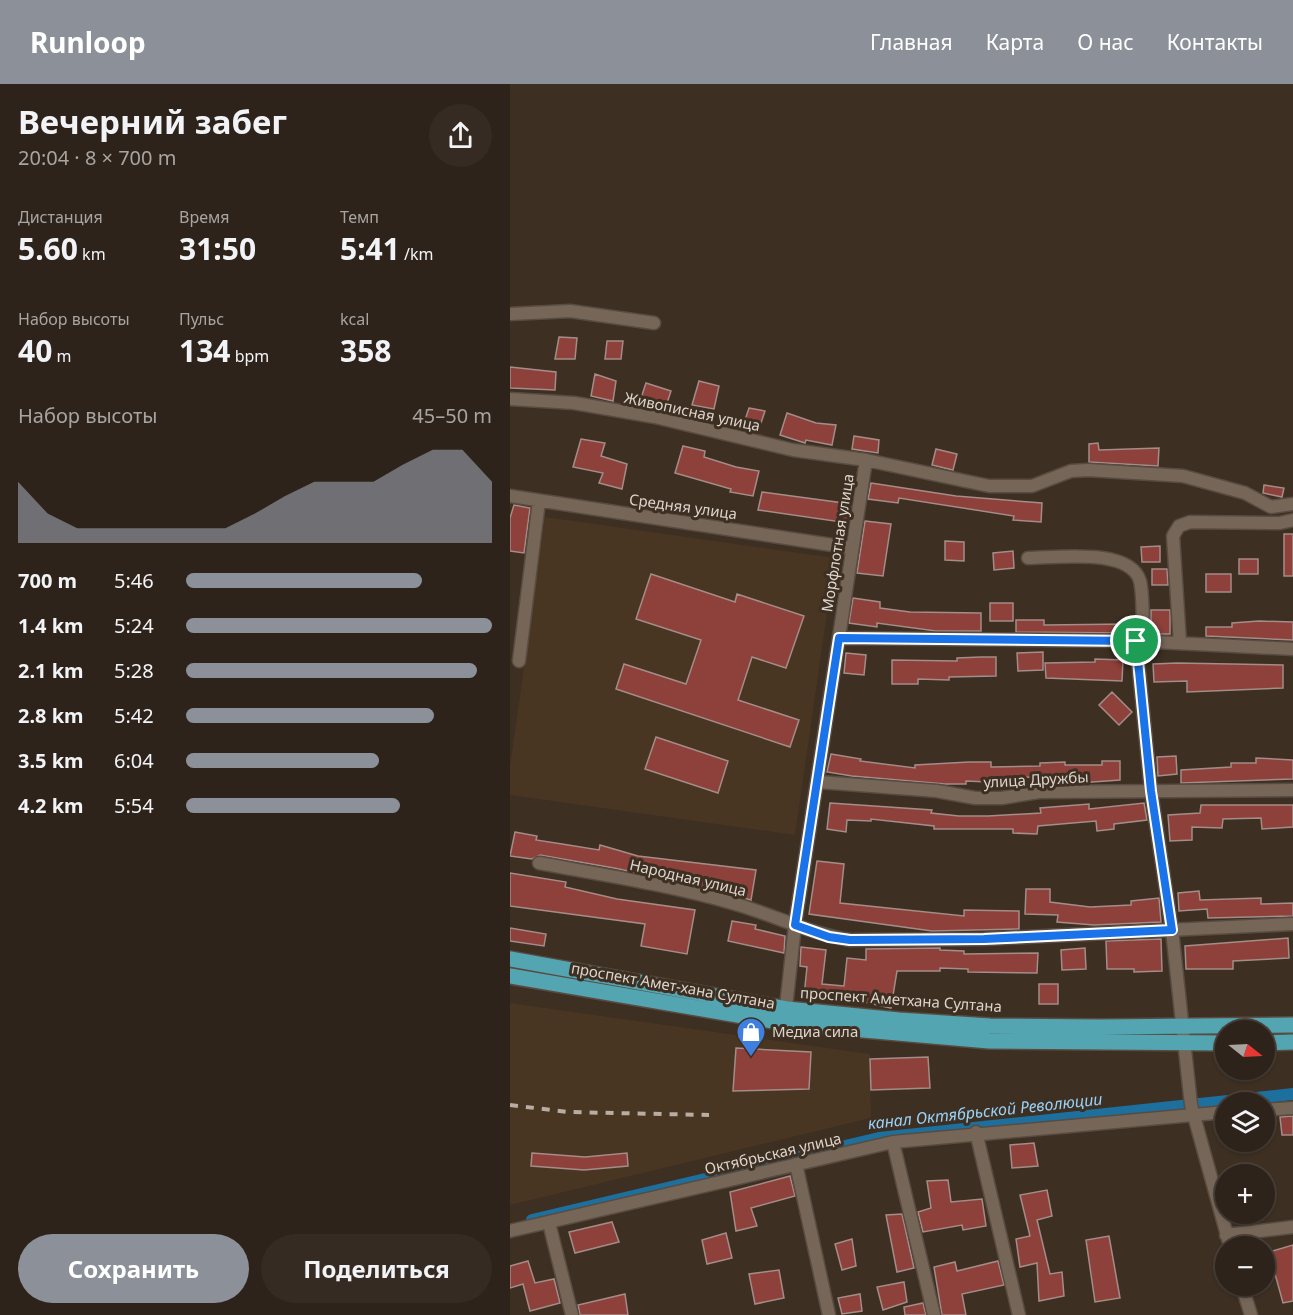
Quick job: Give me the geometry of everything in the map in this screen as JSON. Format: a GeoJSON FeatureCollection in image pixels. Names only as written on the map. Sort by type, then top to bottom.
{"type":"FeatureCollection","features":[{"type":"Feature","properties":{"kind":"main road","name":"проспект Аметхана Султана"},"geometry":{"type":"LineString","coordinates":[[510,959],[786,1016],[990,1026],[1184,1027],[1293,1024]]}},
{"type":"Feature","properties":{"kind":"main road","name":"проспект Амет-хана Султана"},"geometry":{"type":"LineString","coordinates":[[510,976],[786,1016],[989,1041],[1215,1043]]}},
{"type":"Feature","properties":{"kind":"main road"},"geometry":{"type":"LineString","coordinates":[[1275,1042],[1293,1042]]}},
{"type":"Feature","properties":{"kind":"street"},"geometry":{"type":"LineString","coordinates":[[510,314],[570,311],[654,323]]}},
{"type":"Feature","properties":{"kind":"street","name":"Живописная улица"},"geometry":{"type":"LineString","coordinates":[[510,399],[574,403],[655,417],[793,450],[866,460],[989,486],[1032,486],[1071,471],[1183,476],[1245,493],[1271,507],[1293,504]]}},
{"type":"Feature","properties":{"kind":"street","name":"Морфлотная улица"},"geometry":{"type":"LineString","coordinates":[[786,1016],[795,925],[819,782],[866,460]]}},
{"type":"Feature","properties":{"kind":"street","name":"Средняя улица"},"geometry":{"type":"LineString","coordinates":[[510,496],[852,548]]}},
{"type":"Feature","properties":{"kind":"street"},"geometry":{"type":"LineString","coordinates":[[519,661],[539,501]]}},
{"type":"Feature","properties":{"kind":"street"},"geometry":{"type":"LineString","coordinates":[[1180,643],[1173,536],[1179,526],[1190,522],[1280,523],[1293,520]]}},
{"type":"Feature","properties":{"kind":"street"},"geometry":{"type":"LineString","coordinates":[[1028,558],[1111,557],[1130,568],[1140,580],[1140,642],[1151,791],[1172,930],[1184,1027],[1186,1071],[1192,1109],[1227,1236]]}},
{"type":"Feature","properties":{"kind":"street"},"geometry":{"type":"LineString","coordinates":[[839,638],[1140,642],[1293,649]]}},
{"type":"Feature","properties":{"kind":"street","name":"улица Дружбы"},"geometry":{"type":"LineString","coordinates":[[819,782],[937,791],[975,798],[1002,798],[1039,792],[1293,790]]}},
{"type":"Feature","properties":{"kind":"street","name":"Народная улица"},"geometry":{"type":"LineString","coordinates":[[539,863],[698,893],[829,937],[850,940],[984,939],[1293,924]]}},
{"type":"Feature","properties":{"kind":"street"},"geometry":{"type":"LineString","coordinates":[[1275,1109],[1293,1108]]}},
{"type":"Feature","properties":{"kind":"street","name":"Октябрьская улица"},"geometry":{"type":"LineString","coordinates":[[510,1231],[893,1142],[1192,1109],[1215,1111]]}},
{"type":"Feature","properties":{"kind":"street"},"geometry":{"type":"LineString","coordinates":[[976,1132],[1019,1315]]}},
{"type":"Feature","properties":{"kind":"street"},"geometry":{"type":"LineString","coordinates":[[893,1142],[934,1315]]}},
{"type":"Feature","properties":{"kind":"street"},"geometry":{"type":"LineString","coordinates":[[796,1164],[829,1315]]}},
{"type":"Feature","properties":{"kind":"street"},"geometry":{"type":"LineString","coordinates":[[549,1223],[572,1315]]}},
{"type":"Feature","properties":{"kind":"street"},"geometry":{"type":"LineString","coordinates":[[1251,1236],[1293,1227]]}},
{"type":"Feature","properties":{"kind":"street"},"geometry":{"type":"LineString","coordinates":[[1245,1296],[1251,1315]]}},
{"type":"Feature","properties":{"kind":"shaded area"},"geometry":{"type":"Polygon","coordinates":[[[545,517],[835,558],[795,835],[510,795],[510,767],[545,517]]]}},
{"type":"Feature","properties":{"kind":"shaded area"},"geometry":{"type":"Polygon","coordinates":[[[510,1003],[870,1054],[871,1118],[510,1205],[510,1003]]]}},
{"type":"Feature","properties":{"kind":"building"},"geometry":{"type":"Polygon","coordinates":[[[559,337],[577,338],[575,359],[555,359],[559,337]]]}},
{"type":"Feature","properties":{"kind":"building"},"geometry":{"type":"Polygon","coordinates":[[[607,341],[623,341],[621,359],[605,359],[607,341]]]}},
{"type":"Feature","properties":{"kind":"building"},"geometry":{"type":"Polygon","coordinates":[[[510,367],[556,372],[555,390],[510,388],[510,367]]]}},
{"type":"Feature","properties":{"kind":"building"},"geometry":{"type":"Polygon","coordinates":[[[595,374],[616,381],[613,401],[591,396],[595,374]]]}},
{"type":"Feature","properties":{"kind":"building"},"geometry":{"type":"Polygon","coordinates":[[[699,381],[719,386],[714,409],[692,405],[699,381]]]}},
{"type":"Feature","properties":{"kind":"building"},"geometry":{"type":"Polygon","coordinates":[[[646,383],[671,391],[665,409],[639,404],[646,383]]]}},
{"type":"Feature","properties":{"kind":"building"},"geometry":{"type":"Polygon","coordinates":[[[749,408],[765,411],[758,432],[742,429],[749,408]]]}},
{"type":"Feature","properties":{"kind":"building"},"geometry":{"type":"Polygon","coordinates":[[[787,413],[816,423],[836,425],[832,445],[806,440],[805,443],[780,435],[787,413]]]}},
{"type":"Feature","properties":{"kind":"building"},"geometry":{"type":"Polygon","coordinates":[[[854,436],[879,440],[878,453],[852,449],[854,436]]]}},
{"type":"Feature","properties":{"kind":"building"},"geometry":{"type":"Polygon","coordinates":[[[581,439],[605,443],[601,456],[627,464],[622,489],[599,483],[603,473],[573,467],[581,439]]]}},
{"type":"Feature","properties":{"kind":"building"},"geometry":{"type":"Polygon","coordinates":[[[1098,443],[1099,450],[1159,448],[1158,466],[1089,462],[1089,444],[1098,443]]]}},
{"type":"Feature","properties":{"kind":"building"},"geometry":{"type":"Polygon","coordinates":[[[683,446],[705,451],[704,457],[759,471],[753,496],[730,492],[731,489],[675,473],[683,446]]]}},
{"type":"Feature","properties":{"kind":"building"},"geometry":{"type":"Polygon","coordinates":[[[936,449],[957,454],[953,470],[932,465],[936,449]]]}},
{"type":"Feature","properties":{"kind":"building"},"geometry":{"type":"Polygon","coordinates":[[[871,483],[956,496],[1042,503],[1041,522],[1013,520],[1014,516],[899,498],[898,503],[868,499],[871,483]]]}},
{"type":"Feature","properties":{"kind":"building"},"geometry":{"type":"Polygon","coordinates":[[[1264,485],[1284,488],[1282,497],[1263,493],[1264,485]]]}},
{"type":"Feature","properties":{"kind":"building"},"geometry":{"type":"Polygon","coordinates":[[[762,492],[851,504],[848,523],[758,510],[762,492]]]}},
{"type":"Feature","properties":{"kind":"building"},"geometry":{"type":"Polygon","coordinates":[[[514,505],[530,508],[524,553],[510,551],[510,518],[514,505]]]}},
{"type":"Feature","properties":{"kind":"building"},"geometry":{"type":"Polygon","coordinates":[[[865,521],[891,524],[883,576],[857,573],[865,521]]]}},
{"type":"Feature","properties":{"kind":"building"},"geometry":{"type":"Polygon","coordinates":[[[1284,534],[1293,534],[1293,576],[1284,576],[1284,534]]]}},
{"type":"Feature","properties":{"kind":"building"},"geometry":{"type":"Polygon","coordinates":[[[945,541],[964,542],[964,561],[945,560],[945,541]]]}},
{"type":"Feature","properties":{"kind":"building"},"geometry":{"type":"Polygon","coordinates":[[[1160,546],[1160,562],[1142,562],[1141,547],[1160,546]]]}},
{"type":"Feature","properties":{"kind":"building"},"geometry":{"type":"Polygon","coordinates":[[[1013,551],[1014,568],[994,570],[993,553],[1013,551]]]}},
{"type":"Feature","properties":{"kind":"building"},"geometry":{"type":"Polygon","coordinates":[[[1239,559],[1258,559],[1258,574],[1239,574],[1239,559]]]}},
{"type":"Feature","properties":{"kind":"building"},"geometry":{"type":"Polygon","coordinates":[[[1152,569],[1167,569],[1168,585],[1152,585],[1152,569]]]}},
{"type":"Feature","properties":{"kind":"building"},"geometry":{"type":"Polygon","coordinates":[[[651,574],[735,602],[737,594],[804,616],[786,668],[752,657],[738,700],[799,720],[790,747],[616,689],[624,664],[686,684],[701,640],[636,619],[651,574]]]}},
{"type":"Feature","properties":{"kind":"building"},"geometry":{"type":"Polygon","coordinates":[[[1206,574],[1231,574],[1231,592],[1206,592],[1206,574]]]}},
{"type":"Feature","properties":{"kind":"building"},"geometry":{"type":"Polygon","coordinates":[[[853,598],[880,602],[880,608],[910,612],[981,613],[981,631],[936,631],[877,623],[877,627],[849,623],[853,598]]]}},
{"type":"Feature","properties":{"kind":"building"},"geometry":{"type":"Polygon","coordinates":[[[990,603],[1013,603],[1013,621],[990,621],[990,603]]]}},
{"type":"Feature","properties":{"kind":"building"},"geometry":{"type":"Polygon","coordinates":[[[1151,610],[1170,610],[1170,634],[1151,634],[1151,610]]]}},
{"type":"Feature","properties":{"kind":"building"},"geometry":{"type":"Polygon","coordinates":[[[1016,620],[1044,620],[1044,625],[1127,624],[1127,633],[1016,632],[1016,620]]]}},
{"type":"Feature","properties":{"kind":"building"},"geometry":{"type":"Polygon","coordinates":[[[1293,622],[1293,640],[1206,636],[1206,627],[1232,627],[1232,623],[1293,622]]]}},
{"type":"Feature","properties":{"kind":"building"},"geometry":{"type":"Polygon","coordinates":[[[1043,652],[1043,670],[1018,671],[1017,653],[1043,652]]]}},
{"type":"Feature","properties":{"kind":"building"},"geometry":{"type":"Polygon","coordinates":[[[846,653],[866,655],[864,675],[844,673],[846,653]]]}},
{"type":"Feature","properties":{"kind":"building"},"geometry":{"type":"Polygon","coordinates":[[[996,657],[996,676],[949,677],[949,680],[918,679],[918,684],[892,684],[892,660],[957,661],[957,658],[996,657]]]}},
{"type":"Feature","properties":{"kind":"building"},"geometry":{"type":"Polygon","coordinates":[[[1095,659],[1123,660],[1122,681],[1046,678],[1045,663],[1095,662],[1095,659]]]}},
{"type":"Feature","properties":{"kind":"building"},"geometry":{"type":"Polygon","coordinates":[[[1153,664],[1283,665],[1283,688],[1187,692],[1187,681],[1154,682],[1153,664]]]}},
{"type":"Feature","properties":{"kind":"building"},"geometry":{"type":"Polygon","coordinates":[[[1112,692],[1132,712],[1119,725],[1099,705],[1112,692]]]}},
{"type":"Feature","properties":{"kind":"building"},"geometry":{"type":"Polygon","coordinates":[[[656,737],[728,761],[718,793],[645,769],[656,737]]]}},
{"type":"Feature","properties":{"kind":"building"},"geometry":{"type":"Polygon","coordinates":[[[831,754],[861,759],[860,761],[915,768],[915,765],[969,762],[991,762],[991,767],[1040,766],[1040,763],[1065,762],[1065,765],[1102,765],[1102,761],[1120,761],[1120,780],[1079,783],[1078,778],[1012,777],[1012,783],[966,781],[966,784],[945,784],[852,776],[827,772],[831,754]]]}},
{"type":"Feature","properties":{"kind":"building"},"geometry":{"type":"Polygon","coordinates":[[[1176,756],[1177,774],[1158,776],[1157,757],[1176,756]]]}},
{"type":"Feature","properties":{"kind":"building"},"geometry":{"type":"Polygon","coordinates":[[[1256,758],[1293,760],[1293,779],[1181,783],[1181,770],[1231,767],[1231,763],[1256,763],[1256,758]]]}},
{"type":"Feature","properties":{"kind":"building"},"geometry":{"type":"Polygon","coordinates":[[[830,803],[932,810],[931,813],[959,816],[988,816],[1041,813],[1040,808],[1089,804],[1089,809],[1144,803],[1147,820],[1114,824],[1114,829],[1097,831],[1096,821],[1038,826],[1037,834],[1013,833],[1013,829],[934,829],[934,826],[871,819],[871,821],[847,820],[846,832],[827,829],[830,803]]]}},
{"type":"Feature","properties":{"kind":"building"},"geometry":{"type":"Polygon","coordinates":[[[1201,805],[1293,805],[1293,827],[1262,829],[1261,818],[1223,819],[1222,828],[1192,827],[1192,840],[1170,841],[1168,815],[1200,813],[1201,805]]]}},
{"type":"Feature","properties":{"kind":"building"},"geometry":{"type":"Polygon","coordinates":[[[515,832],[537,836],[536,840],[599,850],[600,845],[638,856],[756,870],[751,900],[614,868],[540,855],[532,859],[510,856],[515,832]]]}},
{"type":"Feature","properties":{"kind":"building"},"geometry":{"type":"Polygon","coordinates":[[[817,861],[844,864],[840,903],[964,916],[964,910],[1019,911],[1019,929],[932,931],[809,914],[817,861]]]}},
{"type":"Feature","properties":{"kind":"building"},"geometry":{"type":"Polygon","coordinates":[[[510,873],[566,882],[565,887],[617,899],[695,910],[687,954],[641,946],[645,924],[510,906],[510,873]]]}},
{"type":"Feature","properties":{"kind":"building"},"geometry":{"type":"Polygon","coordinates":[[[1026,889],[1050,889],[1050,902],[1090,907],[1131,905],[1131,901],[1159,898],[1161,922],[1094,925],[1057,922],[1058,915],[1025,914],[1026,889]]]}},
{"type":"Feature","properties":{"kind":"building"},"geometry":{"type":"Polygon","coordinates":[[[1199,891],[1200,900],[1261,898],[1261,904],[1293,903],[1293,916],[1208,918],[1207,909],[1179,911],[1178,893],[1199,891]]]}},
{"type":"Feature","properties":{"kind":"building"},"geometry":{"type":"Polygon","coordinates":[[[732,921],[756,925],[755,929],[785,936],[784,953],[728,941],[732,921]]]}},
{"type":"Feature","properties":{"kind":"building"},"geometry":{"type":"Polygon","coordinates":[[[510,928],[546,934],[544,946],[510,941],[510,928]]]}},
{"type":"Feature","properties":{"kind":"building"},"geometry":{"type":"Polygon","coordinates":[[[1288,938],[1289,958],[1233,961],[1233,969],[1186,969],[1185,946],[1288,938]]]}},
{"type":"Feature","properties":{"kind":"building"},"geometry":{"type":"Polygon","coordinates":[[[1161,939],[1162,971],[1134,972],[1134,969],[1107,969],[1106,941],[1161,939]]]}},
{"type":"Feature","properties":{"kind":"building"},"geometry":{"type":"Polygon","coordinates":[[[801,947],[826,950],[822,984],[844,986],[847,958],[866,960],[866,949],[940,948],[940,950],[964,951],[964,954],[1038,953],[1037,973],[968,972],[968,969],[940,968],[940,971],[897,971],[891,1008],[864,1002],[804,996],[807,967],[800,966],[801,947]]]}},
{"type":"Feature","properties":{"kind":"building"},"geometry":{"type":"Polygon","coordinates":[[[1085,948],[1086,969],[1062,970],[1061,950],[1085,948]]]}},
{"type":"Feature","properties":{"kind":"building"},"geometry":{"type":"Polygon","coordinates":[[[1039,984],[1058,984],[1058,1004],[1039,1004],[1039,984]]]}},
{"type":"Feature","properties":{"kind":"building"},"geometry":{"type":"Polygon","coordinates":[[[736,1048],[811,1052],[809,1089],[733,1091],[736,1048]]]}},
{"type":"Feature","properties":{"kind":"building"},"geometry":{"type":"Polygon","coordinates":[[[928,1057],[930,1088],[871,1090],[870,1059],[928,1057]]]}},
{"type":"Feature","properties":{"kind":"building"},"geometry":{"type":"Polygon","coordinates":[[[1293,1116],[1293,1135],[1282,1135],[1280,1117],[1293,1116]]]}},
{"type":"Feature","properties":{"kind":"building"},"geometry":{"type":"Polygon","coordinates":[[[1034,1143],[1038,1166],[1012,1168],[1010,1145],[1034,1143]]]}},
{"type":"Feature","properties":{"kind":"building"},"geometry":{"type":"Polygon","coordinates":[[[532,1153],[585,1157],[627,1153],[628,1166],[584,1170],[531,1166],[532,1153]]]}},
{"type":"Feature","properties":{"kind":"building"},"geometry":{"type":"Polygon","coordinates":[[[790,1176],[795,1196],[751,1208],[757,1226],[736,1231],[730,1192],[790,1176]]]}},
{"type":"Feature","properties":{"kind":"building"},"geometry":{"type":"Polygon","coordinates":[[[948,1180],[951,1202],[982,1199],[986,1226],[963,1230],[962,1225],[923,1232],[918,1212],[931,1208],[927,1181],[948,1180]]]}},
{"type":"Feature","properties":{"kind":"building"},"geometry":{"type":"Polygon","coordinates":[[[1047,1190],[1052,1216],[1037,1220],[1050,1274],[1062,1272],[1064,1296],[1039,1301],[1037,1263],[1020,1267],[1016,1239],[1030,1236],[1020,1195],[1047,1190]]]}},
{"type":"Feature","properties":{"kind":"building"},"geometry":{"type":"Polygon","coordinates":[[[902,1214],[914,1268],[897,1272],[886,1215],[902,1214]]]}},
{"type":"Feature","properties":{"kind":"building"},"geometry":{"type":"Polygon","coordinates":[[[612,1222],[619,1242],[575,1253],[569,1232],[612,1222]]]}},
{"type":"Feature","properties":{"kind":"building"},"geometry":{"type":"Polygon","coordinates":[[[726,1233],[732,1258],[707,1264],[702,1240],[726,1233]]]}},
{"type":"Feature","properties":{"kind":"building"},"geometry":{"type":"Polygon","coordinates":[[[1109,1236],[1120,1298],[1095,1302],[1086,1240],[1109,1236]]]}},
{"type":"Feature","properties":{"kind":"building"},"geometry":{"type":"Polygon","coordinates":[[[852,1239],[856,1266],[842,1270],[835,1244],[852,1239]]]}},
{"type":"Feature","properties":{"kind":"building"},"geometry":{"type":"Polygon","coordinates":[[[1293,1245],[1293,1301],[1283,1303],[1275,1274],[1275,1250],[1293,1245]]]}},
{"type":"Feature","properties":{"kind":"building"},"geometry":{"type":"Polygon","coordinates":[[[528,1261],[535,1283],[554,1279],[560,1303],[530,1311],[523,1284],[510,1288],[510,1266],[528,1261]]]}},
{"type":"Feature","properties":{"kind":"building"},"geometry":{"type":"Polygon","coordinates":[[[998,1261],[1004,1285],[962,1294],[966,1315],[942,1315],[934,1267],[955,1262],[957,1271],[998,1261]]]}},
{"type":"Feature","properties":{"kind":"building"},"geometry":{"type":"Polygon","coordinates":[[[779,1270],[784,1298],[755,1304],[749,1274],[779,1270]]]}},
{"type":"Feature","properties":{"kind":"building"},"geometry":{"type":"Polygon","coordinates":[[[904,1282],[907,1302],[883,1310],[877,1287],[904,1282]]]}},
{"type":"Feature","properties":{"kind":"building"},"geometry":{"type":"Polygon","coordinates":[[[625,1294],[628,1315],[580,1315],[578,1305],[625,1294]]]}},
{"type":"Feature","properties":{"kind":"building"},"geometry":{"type":"Polygon","coordinates":[[[860,1294],[862,1311],[842,1314],[838,1298],[860,1294]]]}},
{"type":"Feature","properties":{"kind":"building"},"geometry":{"type":"Polygon","coordinates":[[[923,1303],[926,1315],[905,1315],[904,1307],[923,1303]]]}},
{"type":"Feature","properties":{"kind":"waterway","name":"канал Октябрьской Революции"},"geometry":{"type":"LineString","coordinates":[[532,1220],[879,1138],[1293,1094]]}},
{"type":"Feature","properties":{"kind":"railway"},"geometry":{"type":"LineString","coordinates":[[510,1105],[568,1112],[709,1115]]}},
{"type":"Feature","properties":{"kind":"place","name":"Медиа сила"},"geometry":{"type":"Point","coordinates":[751,1058]}},
{"type":"Feature","properties":{"kind":"route"},"geometry":{"type":"LineString","coordinates":[[839,638],[1136,641],[1151,791],[1172,930],[984,939],[850,940],[829,937],[795,925],[819,782],[839,638]]}}]}
